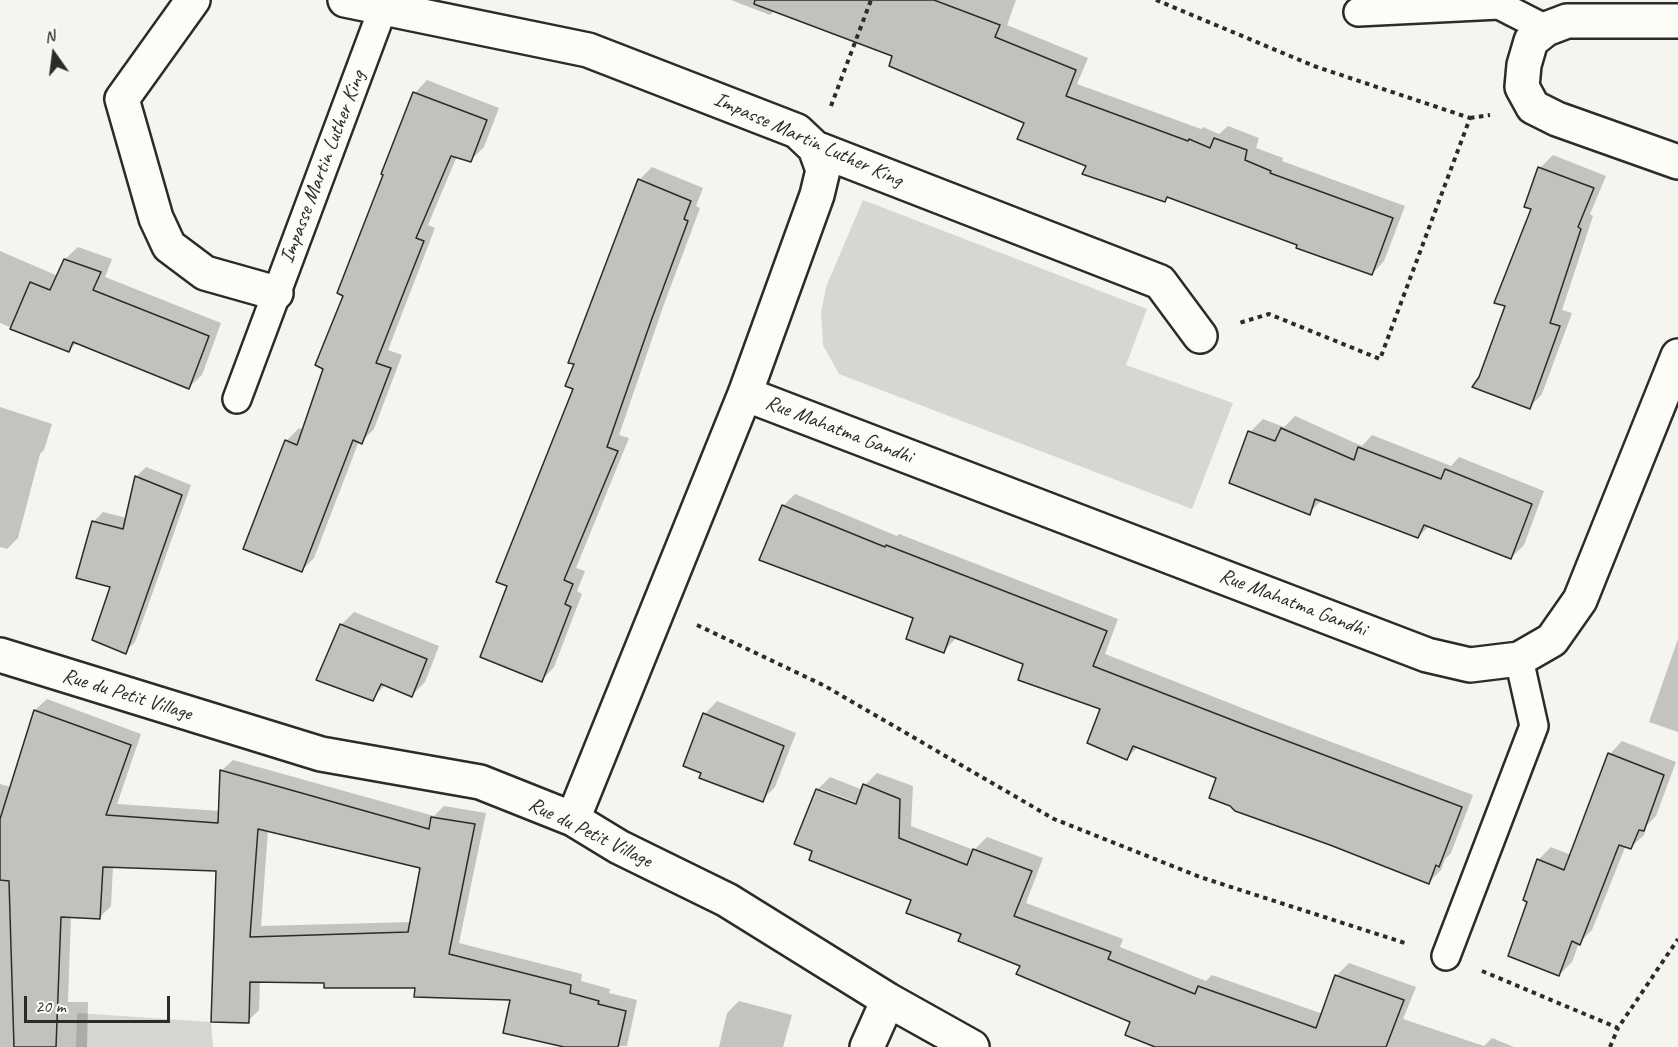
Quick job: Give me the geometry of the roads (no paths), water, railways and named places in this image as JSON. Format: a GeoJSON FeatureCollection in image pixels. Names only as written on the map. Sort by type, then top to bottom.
{"type":"FeatureCollection","features":[{"type":"Feature","properties":{"kind":"street"},"geometry":{"type":"LineString","coordinates":[[193,0],[122,99],[156,218],[169,246],[205,273],[276,293]]}},
{"type":"Feature","properties":{"kind":"street","name":"Impasse Martin Luther King"},"geometry":{"type":"LineString","coordinates":[[345,0],[588,50],[797,131],[815,148],[1160,282],[1200,336]]}},
{"type":"Feature","properties":{"kind":"street"},"geometry":{"type":"LineString","coordinates":[[1678,21],[1567,21],[1546,29],[1531,41],[1524,65],[1522,87],[1533,107],[1557,119],[1678,162]]}},
{"type":"Feature","properties":{"kind":"street","name":"Rue Mahatma Gandhi"},"geometry":{"type":"LineString","coordinates":[[573,819],[745,394],[817,195],[823,170],[815,148]]}},
{"type":"Feature","properties":{"kind":"street","name":"Rue Mahatma Gandhi"},"geometry":{"type":"LineString","coordinates":[[745,394],[1428,655],[1470,665],[1518,659],[1552,640],[1580,600],[1678,356]]}},
{"type":"Feature","properties":{"kind":"street","name":"Rue du Petit Village"},"geometry":{"type":"LineString","coordinates":[[0,655],[321,754],[480,782],[573,819],[619,847],[727,900],[888,1000],[972,1047]]}},
{"type":"Feature","properties":{"kind":"street"},"geometry":{"type":"LineString","coordinates":[[867,1047],[888,1000]]}},
{"type":"Feature","properties":{"kind":"lane"},"geometry":{"type":"LineString","coordinates":[[1358,12],[1499,5],[1546,29]]}},
{"type":"Feature","properties":{"kind":"lane","name":"Impasse Martin Luther King"},"geometry":{"type":"LineString","coordinates":[[237,399],[383,8]]}},
{"type":"Feature","properties":{"kind":"lane"},"geometry":{"type":"LineString","coordinates":[[1446,956],[1534,726],[1518,659]]}}]}
